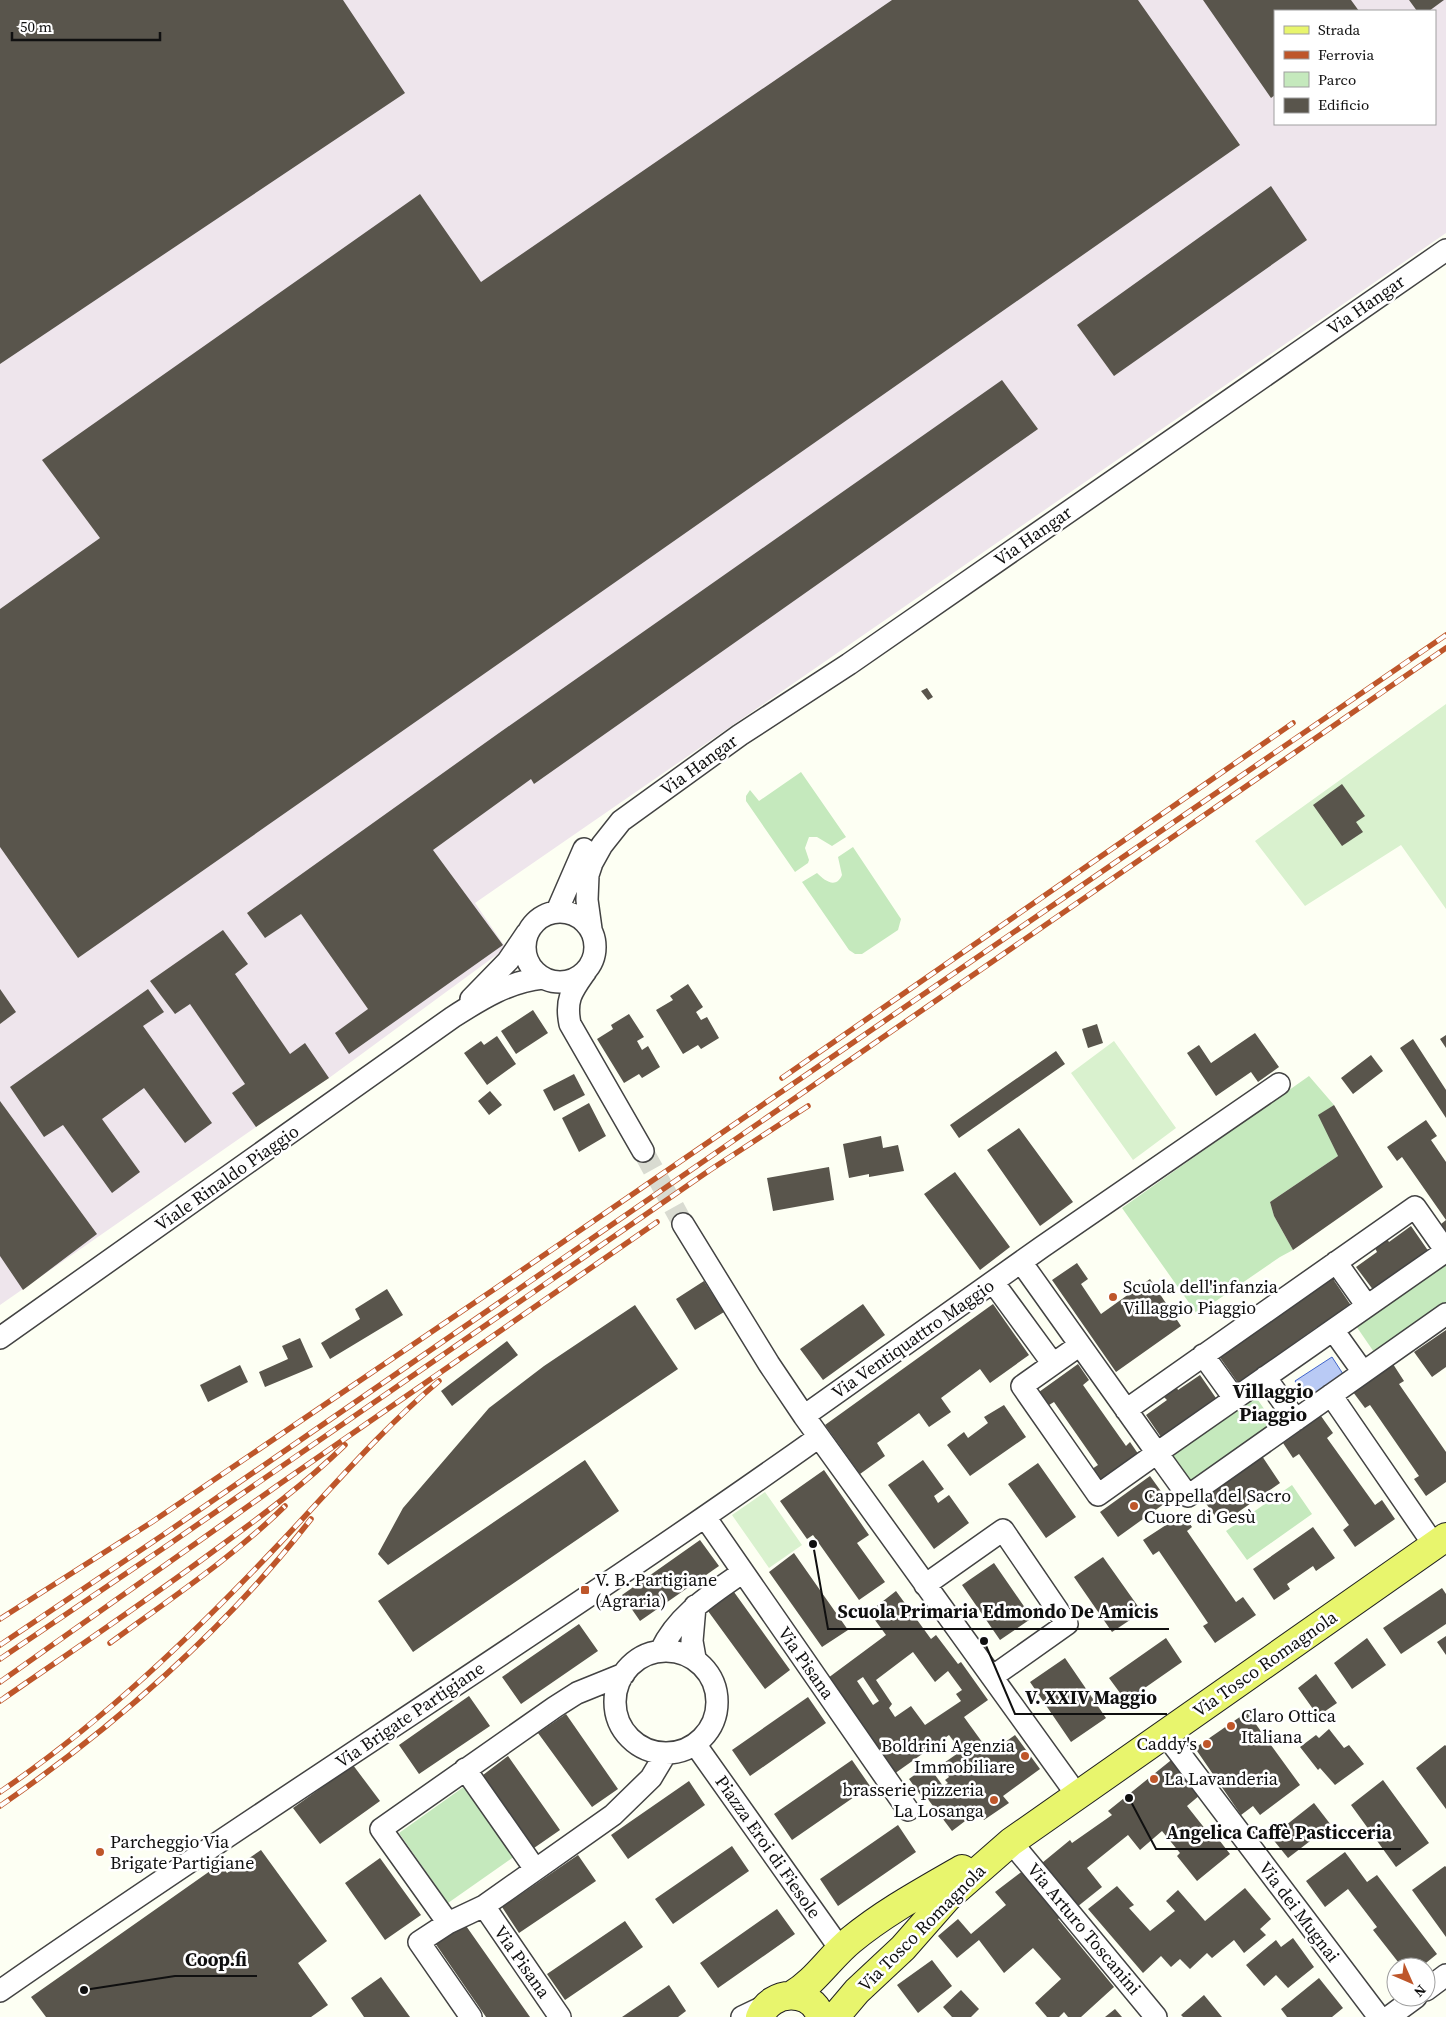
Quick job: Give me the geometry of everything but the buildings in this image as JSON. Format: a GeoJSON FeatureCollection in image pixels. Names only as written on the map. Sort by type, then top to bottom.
{"type":"FeatureCollection","features":[{"type":"Feature","properties":{"kind":"main road","name":"Via Tosco Romagnola"},"geometry":{"type":"LineString","coordinates":[[835,2017],[857,1991],[902,1948],[947,1898],[1011,1842],[1440,1541]]}},
{"type":"Feature","properties":{"kind":"main road","name":"Via Tosco Romagnola"},"geometry":{"type":"LineString","coordinates":[[764,2011],[777,1998],[792,1995],[814,1978],[851,1940],[915,1896],[1011,1842]]}},
{"type":"Feature","properties":{"kind":"main road"},"geometry":{"type":"LineString","coordinates":[[792,1995],[809,2001],[818,2009],[821,2017]]}},
{"type":"Feature","properties":{"kind":"street","name":"Via Hangar"},"geometry":{"type":"LineString","coordinates":[[591,929],[587,900],[588,875],[602,845],[621,821],[740,735],[849,664],[1446,250]]}},
{"type":"Feature","properties":{"kind":"street","name":"Via Hangar"},"geometry":{"type":"LineString","coordinates":[[556,911],[587,845],[599,830],[608,824],[621,821]]}},
{"type":"Feature","properties":{"kind":"street"},"geometry":{"type":"LineString","coordinates":[[586,971],[566,982],[556,982],[543,978],[536,973],[528,962],[525,950],[527,933],[540,917],[556,911],[564,911],[578,916],[591,929],[596,944],[595,952],[590,966],[571,993],[568,1012],[570,1024],[643,1151]]}},
{"type":"Feature","properties":{"kind":"street","name":"Viale Rinaldo Piaggio"},"geometry":{"type":"LineString","coordinates":[[453,1017],[508,961],[527,933]]}},
{"type":"Feature","properties":{"kind":"street","name":"Viale Rinaldo Piaggio"},"geometry":{"type":"LineString","coordinates":[[0,1338],[453,1017],[484,997],[525,980],[543,978]]}},
{"type":"Feature","properties":{"kind":"street","name":"Via Ventiquattro Maggio"},"geometry":{"type":"LineString","coordinates":[[804,1416],[1021,1262],[1279,1084]]}},
{"type":"Feature","properties":{"kind":"street"},"geometry":{"type":"LineString","coordinates":[[1080,1345],[1022,1386],[1098,1495],[1446,1251],[1415,1208],[1202,1355],[1126,1410]]}},
{"type":"Feature","properties":{"kind":"street"},"geometry":{"type":"LineString","coordinates":[[683,1224],[769,1364],[819,1438],[1077,1795]]}},
{"type":"Feature","properties":{"kind":"street"},"geometry":{"type":"LineString","coordinates":[[1021,1262],[1188,1496],[1446,1314]]}},
{"type":"Feature","properties":{"kind":"street"},"geometry":{"type":"LineString","coordinates":[[1336,1262],[1367,1306]]}},
{"type":"Feature","properties":{"kind":"street"},"geometry":{"type":"LineString","coordinates":[[993,1282],[1053,1364]]}},
{"type":"Feature","properties":{"kind":"street"},"geometry":{"type":"LineString","coordinates":[[1332,1330],[1363,1372]]}},
{"type":"Feature","properties":{"kind":"street"},"geometry":{"type":"LineString","coordinates":[[1202,1355],[1234,1398]]}},
{"type":"Feature","properties":{"kind":"street"},"geometry":{"type":"LineString","coordinates":[[1265,1377],[1296,1420]]}},
{"type":"Feature","properties":{"kind":"street"},"geometry":{"type":"LineString","coordinates":[[1331,1395],[1440,1541]]}},
{"type":"Feature","properties":{"kind":"street","name":"Via Brigate Partigiane"},"geometry":{"type":"LineString","coordinates":[[0,1991],[705,1517],[819,1438]]}},
{"type":"Feature","properties":{"kind":"street","name":"Via Pisana"},"geometry":{"type":"LineString","coordinates":[[705,1517],[908,1810]]}},
{"type":"Feature","properties":{"kind":"street"},"geometry":{"type":"LineString","coordinates":[[925,1585],[1003,1530],[1067,1624],[992,1677]]}},
{"type":"Feature","properties":{"kind":"street"},"geometry":{"type":"LineString","coordinates":[[661,1650],[674,1628],[695,1606],[743,1572]]}},
{"type":"Feature","properties":{"kind":"street"},"geometry":{"type":"LineString","coordinates":[[695,1606],[692,1641],[695,1658]]}},
{"type":"Feature","properties":{"kind":"street"},"geometry":{"type":"LineString","coordinates":[[661,1650],[678,1652],[695,1658],[713,1680],[718,1702],[708,1732],[695,1744],[683,1750],[666,1753],[650,1750],[631,1739],[620,1724],[616,1710],[616,1690],[624,1674],[638,1659],[661,1650]]}},
{"type":"Feature","properties":{"kind":"street"},"geometry":{"type":"LineString","coordinates":[[448,1923],[381,1829],[465,1769],[578,1694],[624,1674]]}},
{"type":"Feature","properties":{"kind":"street"},"geometry":{"type":"LineString","coordinates":[[578,1694],[616,1710]]}},
{"type":"Feature","properties":{"kind":"street","name":"Via dei Mugnai"},"geometry":{"type":"LineString","coordinates":[[1165,1734],[1379,2017]]}},
{"type":"Feature","properties":{"kind":"street","name":"Piazza Eroi di Fiesole"},"geometry":{"type":"LineString","coordinates":[[695,1744],[841,1950]]}},
{"type":"Feature","properties":{"kind":"street"},"geometry":{"type":"LineString","coordinates":[[471,2017],[419,1942],[448,1923],[484,1906],[622,1807],[656,1772],[666,1753]]}},
{"type":"Feature","properties":{"kind":"street"},"geometry":{"type":"LineString","coordinates":[[465,1769],[535,1869]]}},
{"type":"Feature","properties":{"kind":"street","name":"Via Arturo Toscanini"},"geometry":{"type":"LineString","coordinates":[[1011,1842],[1156,2017]]}},
{"type":"Feature","properties":{"kind":"street","name":"Via Pisana"},"geometry":{"type":"LineString","coordinates":[[484,1906],[560,2017]]}},
{"type":"Feature","properties":{"kind":"street"},"geometry":{"type":"LineString","coordinates":[[1389,2017],[1402,2007]]}},
{"type":"Feature","properties":{"kind":"street"},"geometry":{"type":"LineString","coordinates":[[742,2017],[764,2011]]}},
{"type":"Feature","properties":{"kind":"shaded area"},"geometry":{"type":"Polygon","coordinates":[[[0,0],[1446,0],[1446,233],[475,903],[506,948],[329,1078],[297,1097],[0,1305],[0,0]]]}},
{"type":"Feature","properties":{"kind":"green space"},"geometry":{"type":"Polygon","coordinates":[[[1446,704],[1446,909],[1401,845],[1305,906],[1255,841],[1446,704]]]}},
{"type":"Feature","properties":{"kind":"green space"},"geometry":{"type":"Polygon","coordinates":[[[801,772],[846,837],[832,846],[817,837],[809,837],[805,848],[809,860],[808,863],[795,872],[746,801],[746,796],[750,790],[759,801],[801,772]]]}},
{"type":"Feature","properties":{"kind":"green space"},"geometry":{"type":"Polygon","coordinates":[[[853,847],[901,919],[898,930],[862,954],[855,954],[849,950],[802,882],[817,873],[827,881],[837,882],[842,875],[838,857],[853,847]]]}},
{"type":"Feature","properties":{"kind":"green space"},"geometry":{"type":"Polygon","coordinates":[[[1114,1041],[1176,1128],[1133,1160],[1071,1073],[1114,1041]]]}},
{"type":"Feature","properties":{"kind":"green space"},"geometry":{"type":"Polygon","coordinates":[[[1309,1076],[1334,1105],[1319,1115],[1338,1156],[1270,1202],[1274,1216],[1293,1250],[1197,1314],[1122,1208],[1309,1076]]]}},
{"type":"Feature","properties":{"kind":"green space"},"geometry":{"type":"Polygon","coordinates":[[[1446,1261],[1446,1305],[1376,1355],[1354,1323],[1446,1261]]]}},
{"type":"Feature","properties":{"kind":"green space"},"geometry":{"type":"Polygon","coordinates":[[[1253,1393],[1276,1426],[1192,1485],[1169,1452],[1253,1393]]]}},
{"type":"Feature","properties":{"kind":"green space"},"geometry":{"type":"Polygon","coordinates":[[[1292,1485],[1312,1514],[1247,1560],[1226,1531],[1292,1485]]]}},
{"type":"Feature","properties":{"kind":"green space"},"geometry":{"type":"Polygon","coordinates":[[[765,1492],[802,1545],[769,1568],[732,1515],[765,1492]]]}},
{"type":"Feature","properties":{"kind":"green space"},"geometry":{"type":"Polygon","coordinates":[[[465,1786],[515,1856],[448,1903],[399,1833],[465,1786]]]}},
{"type":"Feature","properties":{"kind":"water"},"geometry":{"type":"Polygon","coordinates":[[[1332,1357],[1343,1374],[1307,1399],[1295,1381],[1332,1357]]]}},
{"type":"Feature","properties":{"kind":"tunnel"},"geometry":{"type":"LineString","coordinates":[[643,1151],[683,1224]]}},
{"type":"Feature","properties":{"kind":"railway"},"geometry":{"type":"LineString","coordinates":[[0,1619],[152,1522],[499,1286],[1446,635]]}},
{"type":"Feature","properties":{"kind":"railway"},"geometry":{"type":"LineString","coordinates":[[0,1645],[163,1535],[1446,648]]}},
{"type":"Feature","properties":{"kind":"railway"},"geometry":{"type":"LineString","coordinates":[[782,1078],[1293,723]]}},
{"type":"Feature","properties":{"kind":"railway"},"geometry":{"type":"LineString","coordinates":[[0,1659],[710,1170],[808,1106]]}},
{"type":"Feature","properties":{"kind":"railway"},"geometry":{"type":"LineString","coordinates":[[0,1682],[281,1483],[657,1222]]}},
{"type":"Feature","properties":{"kind":"railway"},"geometry":{"type":"LineString","coordinates":[[0,1792],[76,1736],[147,1675],[248,1577],[377,1439],[439,1381]]}},
{"type":"Feature","properties":{"kind":"railway"},"geometry":{"type":"LineString","coordinates":[[0,1701],[249,1525],[298,1487],[345,1445]]}},
{"type":"Feature","properties":{"kind":"railway"},"geometry":{"type":"LineString","coordinates":[[110,1643],[222,1561],[285,1506]]}},
{"type":"Feature","properties":{"kind":"railway"},"geometry":{"type":"LineString","coordinates":[[0,1806],[84,1744],[166,1674],[243,1599],[311,1519]]}},
{"type":"Feature","properties":{"kind":"place","name":"Scuola dell'infanzia Villaggio Piaggio"},"geometry":{"type":"Point","coordinates":[1113,1297]}},
{"type":"Feature","properties":{"kind":"place","name":"Cappella del Sacro Cuore di Gesù"},"geometry":{"type":"Point","coordinates":[1134,1506]}},
{"type":"Feature","properties":{"kind":"place","name":"Scuola Primaria Edmondo De Amicis"},"geometry":{"type":"Point","coordinates":[813,1544]}},
{"type":"Feature","properties":{"kind":"place","name":"V. B. Partigiane (Agraria)"},"geometry":{"type":"Point","coordinates":[585,1590]}},
{"type":"Feature","properties":{"kind":"place","name":"V. XXIV Maggio"},"geometry":{"type":"Point","coordinates":[984,1641]}},
{"type":"Feature","properties":{"kind":"place","name":"Claro Ottica Italiana"},"geometry":{"type":"Point","coordinates":[1231,1726]}},
{"type":"Feature","properties":{"kind":"place","name":"Caddy's"},"geometry":{"type":"Point","coordinates":[1207,1744]}},
{"type":"Feature","properties":{"kind":"place","name":"Boldrini Agenzia Immobiliare"},"geometry":{"type":"Point","coordinates":[1025,1756]}},
{"type":"Feature","properties":{"kind":"place","name":"La Lavanderia"},"geometry":{"type":"Point","coordinates":[1154,1779]}},
{"type":"Feature","properties":{"kind":"place","name":"Angelica Caffè Pasticceria"},"geometry":{"type":"Point","coordinates":[1129,1798]}},
{"type":"Feature","properties":{"kind":"place","name":"brasserie pizzeria La Losanga"},"geometry":{"type":"Point","coordinates":[994,1800]}},
{"type":"Feature","properties":{"kind":"place","name":"Parcheggio Via Brigate Partigiane"},"geometry":{"type":"Point","coordinates":[100,1852]}},
{"type":"Feature","properties":{"kind":"place","name":"Coop.fi"},"geometry":{"type":"Point","coordinates":[84,1990]}},
{"type":"Feature","properties":{"kind":"district","name":"Villaggio Piaggio"},"geometry":{"type":"Point","coordinates":[1273,1402]}}]}
